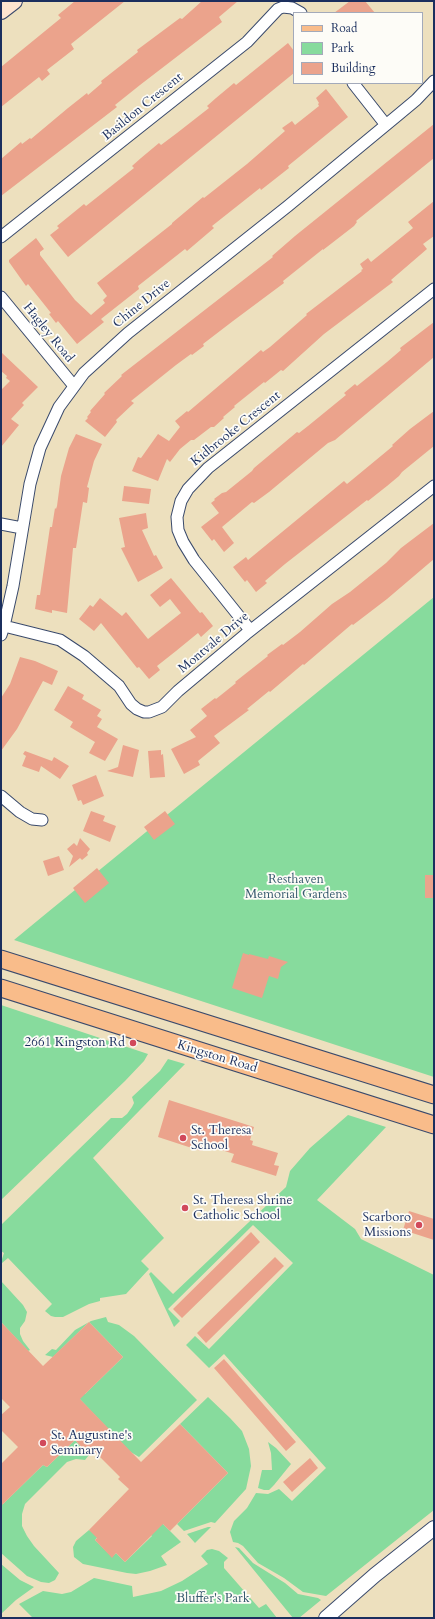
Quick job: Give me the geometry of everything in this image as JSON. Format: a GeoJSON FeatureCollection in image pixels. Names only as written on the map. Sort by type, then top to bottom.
{"type":"FeatureCollection","features":[{"type":"Feature","properties":{"kind":"main road"},"geometry":{"type":"LineString","coordinates":[[1,11],[14,1]]}},
{"type":"Feature","properties":{"kind":"main road"},"geometry":{"type":"LineString","coordinates":[[1,959],[434,1095]]}},
{"type":"Feature","properties":{"kind":"main road","name":"Kingston Road"},"geometry":{"type":"LineString","coordinates":[[1,988],[434,1125]]}},
{"type":"Feature","properties":{"kind":"street","name":"Basildon Crescent"},"geometry":{"type":"LineString","coordinates":[[1,237],[247,42],[278,9],[282,7],[292,8],[299,12]]}},
{"type":"Feature","properties":{"kind":"street","name":"Chine Drive"},"geometry":{"type":"LineString","coordinates":[[3,630],[13,586],[30,484],[40,448],[59,407],[84,373],[128,333],[288,206],[416,100],[434,81]]}},
{"type":"Feature","properties":{"kind":"street"},"geometry":{"type":"LineString","coordinates":[[354,84],[386,125]]}},
{"type":"Feature","properties":{"kind":"street","name":"Kidbrooke Crescent"},"geometry":{"type":"LineString","coordinates":[[250,630],[194,560],[183,542],[178,530],[177,517],[181,501],[188,489],[208,468],[434,289]]}},
{"type":"Feature","properties":{"kind":"street","name":"Hagley Road"},"geometry":{"type":"LineString","coordinates":[[1,297],[74,386]]}},
{"type":"Feature","properties":{"kind":"street","name":"Montvale Drive"},"geometry":{"type":"LineString","coordinates":[[3,630],[60,640],[84,656],[119,686],[131,704],[137,709],[144,712],[149,712],[162,707],[178,691],[250,630],[434,486]]}},
{"type":"Feature","properties":{"kind":"street"},"geometry":{"type":"LineString","coordinates":[[1,524],[22,528]]}},
{"type":"Feature","properties":{"kind":"street"},"geometry":{"type":"LineString","coordinates":[[1,796],[20,812],[32,818],[42,820]]}},
{"type":"Feature","properties":{"kind":"street"},"geometry":{"type":"LineString","coordinates":[[332,1616],[375,1575],[434,1528]]}},
{"type":"Feature","properties":{"kind":"green space","name":"Resthaven Memorial Gardens"},"geometry":{"type":"Polygon","coordinates":[[[434,597],[434,1077],[14,940],[48,912],[434,597]]]}},
{"type":"Feature","properties":{"kind":"green space"},"geometry":{"type":"Polygon","coordinates":[[[1,1005],[148,1054],[144,1061],[125,1081],[1,1200],[1,1005]]]}},
{"type":"Feature","properties":{"kind":"green space"},"geometry":{"type":"Polygon","coordinates":[[[168,1059],[185,1064],[93,1158],[164,1238],[141,1261],[149,1269],[126,1294],[100,1298],[100,1301],[89,1304],[63,1317],[51,1316],[45,1311],[52,1304],[8,1258],[2,1263],[1,1262],[4,1253],[1,1251],[1,1225],[111,1118],[122,1118],[127,1114],[134,1103],[132,1097],[160,1071],[168,1059]]]}},
{"type":"Feature","properties":{"kind":"green space"},"geometry":{"type":"Polygon","coordinates":[[[348,1115],[386,1127],[317,1200],[355,1229],[361,1239],[434,1275],[434,1510],[326,1596],[303,1592],[284,1578],[258,1563],[243,1546],[233,1542],[230,1532],[234,1521],[247,1508],[256,1493],[268,1494],[279,1489],[292,1501],[326,1468],[224,1354],[209,1368],[186,1345],[195,1336],[209,1349],[293,1263],[253,1225],[168,1309],[180,1321],[174,1327],[149,1274],[151,1272],[173,1294],[286,1187],[290,1171],[310,1148],[348,1115]]]}},
{"type":"Feature","properties":{"kind":"green space"},"geometry":{"type":"Polygon","coordinates":[[[1,1281],[23,1305],[27,1312],[25,1321],[20,1328],[20,1334],[30,1350],[28,1351],[1,1322],[1,1281]]]}},
{"type":"Feature","properties":{"kind":"green space"},"geometry":{"type":"Polygon","coordinates":[[[106,1317],[108,1322],[119,1325],[134,1336],[197,1400],[139,1457],[129,1451],[75,1394],[85,1394],[123,1357],[89,1322],[106,1317]]]}},
{"type":"Feature","properties":{"kind":"green space"},"geometry":{"type":"Polygon","coordinates":[[[89,1322],[53,1357],[45,1355],[52,1349],[56,1350],[75,1330],[89,1322]]]}},
{"type":"Feature","properties":{"kind":"green space"},"geometry":{"type":"Polygon","coordinates":[[[208,1397],[242,1431],[249,1449],[251,1466],[246,1489],[215,1523],[211,1522],[184,1531],[177,1524],[228,1473],[180,1424],[208,1397]]]}},
{"type":"Feature","properties":{"kind":"green space"},"geometry":{"type":"Polygon","coordinates":[[[75,1440],[89,1455],[85,1460],[76,1459],[67,1462],[25,1504],[22,1514],[22,1526],[27,1536],[34,1546],[59,1573],[55,1580],[49,1583],[41,1582],[27,1576],[1,1553],[1,1502],[3,1504],[43,1465],[47,1467],[75,1440]]]}},
{"type":"Feature","properties":{"kind":"green space"},"geometry":{"type":"Polygon","coordinates":[[[268,1442],[291,1464],[269,1490],[264,1490],[258,1488],[262,1470],[272,1470],[271,1453],[268,1442]]]}},
{"type":"Feature","properties":{"kind":"green space"},"geometry":{"type":"Polygon","coordinates":[[[161,1522],[181,1542],[161,1556],[167,1565],[136,1574],[83,1564],[74,1557],[73,1547],[76,1541],[89,1530],[99,1535],[95,1540],[112,1557],[116,1553],[125,1562],[152,1536],[149,1533],[161,1522]]]}},
{"type":"Feature","properties":{"kind":"green space"},"geometry":{"type":"Polygon","coordinates":[[[211,1527],[195,1543],[187,1534],[211,1527]]]}},
{"type":"Feature","properties":{"kind":"green space"},"geometry":{"type":"Polygon","coordinates":[[[235,1547],[239,1548],[253,1563],[285,1583],[298,1594],[321,1600],[299,1618],[293,1618],[235,1547]]]}},
{"type":"Feature","properties":{"kind":"green space","name":"Bluffer's Park"},"geometry":{"type":"Polygon","coordinates":[[[212,1549],[219,1551],[228,1558],[224,1562],[224,1568],[259,1608],[266,1604],[277,1618],[33,1618],[19,1604],[43,1591],[62,1594],[71,1592],[94,1578],[132,1586],[133,1597],[161,1591],[182,1581],[208,1564],[201,1556],[207,1550],[212,1549]]]}},
{"type":"Feature","properties":{"kind":"green space"},"geometry":{"type":"Polygon","coordinates":[[[1,1564],[20,1580],[34,1587],[16,1600],[1,1614],[1,1564]]]}},
{"type":"Feature","properties":{"kind":"building"},"geometry":{"type":"Polygon","coordinates":[[[75,1],[125,1],[71,44],[74,49],[47,70],[50,74],[42,81],[39,77],[1,107],[1,67],[61,18],[58,15],[75,1]]]}},
{"type":"Feature","properties":{"kind":"building"},"geometry":{"type":"Polygon","coordinates":[[[202,1],[238,1],[219,17],[222,22],[115,105],[117,107],[1,196],[1,159],[21,142],[22,144],[30,138],[31,139],[87,93],[88,95],[102,83],[101,81],[138,52],[137,50],[180,18],[182,19],[202,1]]]}},
{"type":"Feature","properties":{"kind":"building"},"geometry":{"type":"Polygon","coordinates":[[[350,1],[365,1],[374,12],[335,12],[350,1]]]}},
{"type":"Feature","properties":{"kind":"building"},"geometry":{"type":"Polygon","coordinates":[[[288,43],[293,50],[293,74],[68,257],[50,235],[59,228],[57,226],[84,204],[86,206],[134,168],[132,166],[159,143],[161,145],[209,108],[207,106],[234,83],[236,85],[288,43]]]}},
{"type":"Feature","properties":{"kind":"building"},"geometry":{"type":"Polygon","coordinates":[[[326,89],[348,117],[288,166],[289,168],[261,190],[260,188],[212,226],[214,228],[187,251],[185,249],[138,286],[139,289],[101,319],[104,322],[77,344],[58,321],[56,323],[49,314],[51,313],[28,284],[26,286],[9,262],[9,260],[36,238],[44,249],[40,252],[40,255],[75,300],[91,315],[105,303],[103,300],[107,296],[97,283],[172,224],[203,197],[204,198],[247,164],[285,131],[282,128],[292,121],[295,125],[319,106],[316,98],[326,89]]]}},
{"type":"Feature","properties":{"kind":"building"},"geometry":{"type":"Polygon","coordinates":[[[434,124],[434,158],[356,221],[357,222],[354,226],[283,281],[284,283],[131,401],[134,403],[116,420],[117,422],[105,437],[85,421],[91,412],[90,411],[105,394],[104,393],[122,376],[121,375],[273,257],[272,256],[295,236],[434,124]]]}},
{"type":"Feature","properties":{"kind":"building"},"geometry":{"type":"Polygon","coordinates":[[[434,201],[434,236],[423,244],[427,249],[391,280],[393,282],[324,334],[283,371],[281,370],[265,383],[264,382],[234,406],[235,407],[214,427],[211,427],[194,440],[191,440],[180,449],[170,462],[167,459],[158,481],[132,471],[138,457],[141,458],[158,434],[169,441],[180,427],[175,421],[187,411],[188,412],[261,350],[263,352],[270,347],[307,315],[306,314],[362,271],[361,270],[363,269],[360,264],[368,258],[371,262],[413,228],[408,222],[434,201]]]}},
{"type":"Feature","properties":{"kind":"building"},"geometry":{"type":"Polygon","coordinates":[[[434,322],[434,357],[335,440],[328,443],[269,492],[254,503],[252,502],[222,527],[234,543],[224,552],[214,539],[212,541],[201,527],[219,513],[211,503],[215,500],[214,499],[226,492],[297,432],[299,433],[346,395],[344,393],[355,384],[357,386],[401,350],[400,348],[434,322]]]}},
{"type":"Feature","properties":{"kind":"building"},"geometry":{"type":"Polygon","coordinates":[[[1,352],[38,387],[22,403],[24,405],[11,419],[19,425],[1,447],[1,390],[10,381],[1,371],[1,352]]]}},
{"type":"Feature","properties":{"kind":"building"},"geometry":{"type":"Polygon","coordinates":[[[434,411],[434,446],[387,486],[285,564],[265,581],[267,583],[256,592],[247,580],[245,582],[233,567],[246,557],[248,560],[344,481],[347,484],[393,446],[392,445],[410,429],[434,411]]]}},
{"type":"Feature","properties":{"kind":"building"},"geometry":{"type":"Polygon","coordinates":[[[76,434],[102,444],[94,461],[87,487],[89,488],[87,503],[83,502],[76,548],[73,548],[67,613],[52,610],[52,613],[35,609],[37,595],[40,595],[50,527],[52,527],[55,508],[56,509],[57,506],[61,476],[69,448],[76,434]]]}},
{"type":"Feature","properties":{"kind":"building"},"geometry":{"type":"Polygon","coordinates":[[[124,486],[151,489],[149,504],[122,501],[124,486]]]}},
{"type":"Feature","properties":{"kind":"building"},"geometry":{"type":"Polygon","coordinates":[[[146,513],[148,528],[142,530],[154,556],[156,555],[163,568],[138,582],[121,548],[125,547],[119,518],[146,513]]]}},
{"type":"Feature","properties":{"kind":"building"},"geometry":{"type":"Polygon","coordinates":[[[434,523],[434,559],[387,599],[353,625],[352,624],[304,665],[303,664],[247,709],[249,710],[214,736],[220,743],[198,761],[200,765],[184,774],[171,749],[196,737],[190,730],[207,716],[201,709],[236,683],[235,682],[268,656],[267,655],[300,632],[332,604],[350,592],[386,563],[401,548],[434,523]]]}},
{"type":"Feature","properties":{"kind":"building"},"geometry":{"type":"Polygon","coordinates":[[[171,578],[200,613],[202,612],[213,626],[201,637],[198,633],[157,666],[160,670],[149,679],[139,667],[137,668],[101,623],[94,631],[79,619],[90,605],[93,607],[100,598],[122,616],[126,612],[148,639],[181,613],[170,599],[160,607],[150,595],[171,578]]]}},
{"type":"Feature","properties":{"kind":"building"},"geometry":{"type":"Polygon","coordinates":[[[20,657],[35,661],[58,671],[52,685],[43,681],[17,729],[1,751],[1,698],[10,684],[20,657]]]}},
{"type":"Feature","properties":{"kind":"building"},"geometry":{"type":"Polygon","coordinates":[[[68,686],[84,695],[82,699],[101,710],[97,716],[102,719],[97,727],[118,739],[105,761],[89,753],[95,742],[70,727],[73,722],[54,710],[68,686]]]}},
{"type":"Feature","properties":{"kind":"building"},"geometry":{"type":"Polygon","coordinates":[[[123,745],[139,750],[133,777],[107,771],[118,767],[123,745]]]}},
{"type":"Feature","properties":{"kind":"building"},"geometry":{"type":"Polygon","coordinates":[[[161,750],[161,755],[163,754],[165,777],[150,778],[148,751],[161,750]]]}},
{"type":"Feature","properties":{"kind":"building"},"geometry":{"type":"Polygon","coordinates":[[[25,751],[52,761],[54,757],[69,766],[60,779],[41,766],[39,772],[22,766],[26,756],[23,754],[25,751]]]}},
{"type":"Feature","properties":{"kind":"building"},"geometry":{"type":"Polygon","coordinates":[[[96,775],[104,796],[83,805],[81,800],[78,801],[72,785],[96,775]]]}},
{"type":"Feature","properties":{"kind":"building"},"geometry":{"type":"Polygon","coordinates":[[[91,811],[105,816],[103,821],[116,826],[110,842],[83,831],[91,811]]]}},
{"type":"Feature","properties":{"kind":"building"},"geometry":{"type":"Polygon","coordinates":[[[165,811],[175,824],[154,840],[144,827],[165,811]]]}},
{"type":"Feature","properties":{"kind":"building"},"geometry":{"type":"Polygon","coordinates":[[[80,838],[90,849],[87,853],[88,855],[82,860],[80,858],[69,867],[73,856],[67,849],[74,843],[77,846],[80,838]]]}},
{"type":"Feature","properties":{"kind":"building"},"geometry":{"type":"Polygon","coordinates":[[[59,856],[64,870],[48,876],[43,861],[59,856]]]}},
{"type":"Feature","properties":{"kind":"building"},"geometry":{"type":"Polygon","coordinates":[[[97,868],[109,883],[85,903],[73,888],[97,868]]]}},
{"type":"Feature","properties":{"kind":"building"},"geometry":{"type":"Polygon","coordinates":[[[425,875],[434,875],[434,898],[425,898],[425,875]]]}},
{"type":"Feature","properties":{"kind":"building"},"geometry":{"type":"Polygon","coordinates":[[[243,953],[268,959],[269,956],[288,962],[281,967],[278,979],[269,976],[262,998],[232,988],[243,953]]]}},
{"type":"Feature","properties":{"kind":"building","name":"St. Theresa School"},"geometry":{"type":"Polygon","coordinates":[[[169,1100],[254,1127],[250,1140],[253,1141],[252,1145],[278,1153],[274,1165],[279,1166],[276,1176],[231,1162],[234,1154],[203,1144],[201,1151],[158,1137],[169,1100]]]}},
{"type":"Feature","properties":{"kind":"building","name":"Scarboro Missions"},"geometry":{"type":"Polygon","coordinates":[[[409,1211],[434,1219],[434,1240],[403,1230],[409,1211]]]}},
{"type":"Feature","properties":{"kind":"building"},"geometry":{"type":"Polygon","coordinates":[[[251,1232],[260,1242],[182,1318],[173,1309],[251,1232]]]}},
{"type":"Feature","properties":{"kind":"building"},"geometry":{"type":"Polygon","coordinates":[[[275,1257],[284,1266],[206,1343],[197,1333],[275,1257]]]}},
{"type":"Feature","properties":{"kind":"building","name":"St. Augustine's Seminary"},"geometry":{"type":"Polygon","coordinates":[[[1,1322],[43,1366],[89,1322],[123,1357],[80,1399],[141,1462],[180,1424],[228,1473],[170,1531],[163,1524],[125,1562],[116,1553],[112,1558],[95,1540],[97,1538],[89,1530],[129,1489],[118,1479],[120,1477],[94,1451],[89,1455],[75,1440],[47,1467],[43,1465],[1,1506],[1,1464],[18,1447],[1,1430],[1,1415],[10,1407],[1,1398],[1,1322]]]}},
{"type":"Feature","properties":{"kind":"building"},"geometry":{"type":"Polygon","coordinates":[[[224,1359],[296,1442],[286,1451],[214,1368],[224,1359]]]}},
{"type":"Feature","properties":{"kind":"building"},"geometry":{"type":"Polygon","coordinates":[[[310,1458],[318,1468],[292,1492],[283,1482],[310,1458]]]}},
{"type":"Feature","properties":{"kind":"place","name":"2661 Kingston Rd"},"geometry":{"type":"Point","coordinates":[133,1043]}},
{"type":"Feature","properties":{"kind":"place","name":"St. Theresa School"},"geometry":{"type":"Point","coordinates":[183,1138]}},
{"type":"Feature","properties":{"kind":"place","name":"St. Theresa Shrine Catholic School"},"geometry":{"type":"Point","coordinates":[185,1208]}},
{"type":"Feature","properties":{"kind":"place","name":"Scarboro Missions"},"geometry":{"type":"Point","coordinates":[419,1225]}},
{"type":"Feature","properties":{"kind":"place","name":"St. Augustine's Seminary"},"geometry":{"type":"Point","coordinates":[43,1443]}}]}
